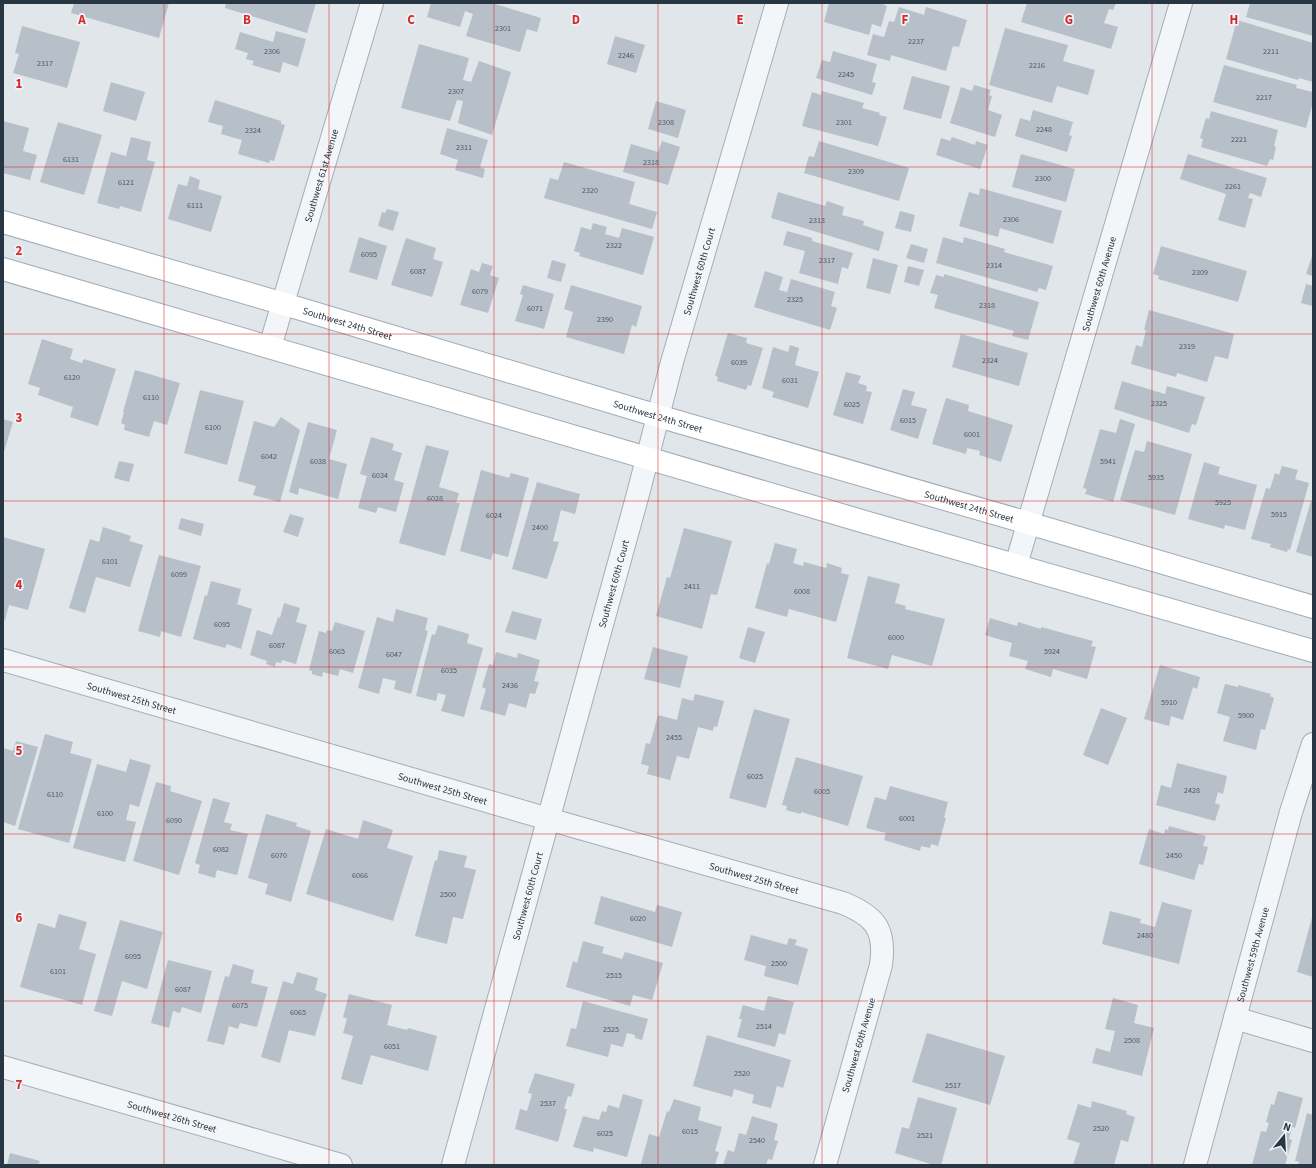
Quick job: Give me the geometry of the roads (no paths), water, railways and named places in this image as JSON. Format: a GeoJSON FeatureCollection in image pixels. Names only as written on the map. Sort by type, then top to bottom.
{"type":"FeatureCollection","features":[{"type":"Feature","properties":{"kind":"main road","name":"Southwest 24th Street"},"geometry":{"type":"LineString","coordinates":[[3,222],[658,416],[1028,522],[1313,607]]}},
{"type":"Feature","properties":{"kind":"main road"},"geometry":{"type":"LineString","coordinates":[[3,269],[865,522],[1313,651]]}},
{"type":"Feature","properties":{"kind":"street","name":"Southwest 61st Avenue"},"geometry":{"type":"LineString","coordinates":[[270,347],[372,3]]}},
{"type":"Feature","properties":{"kind":"street","name":"Southwest 60th Court"},"geometry":{"type":"LineString","coordinates":[[454,1165],[674,354],[777,3]]}},
{"type":"Feature","properties":{"kind":"street","name":"Southwest 60th Avenue"},"geometry":{"type":"LineString","coordinates":[[1016,565],[1181,3]]}},
{"type":"Feature","properties":{"kind":"street","name":"Southwest 25th Street"},"geometry":{"type":"LineString","coordinates":[[3,660],[843,903],[863,912],[876,925]]}},
{"type":"Feature","properties":{"kind":"street","name":"Southwest 59th Avenue"},"geometry":{"type":"LineString","coordinates":[[1195,1165],[1291,812],[1313,744]]}},
{"type":"Feature","properties":{"kind":"street","name":"Southwest 60th Avenue"},"geometry":{"type":"LineString","coordinates":[[825,1165],[881,965],[883,943],[881,934],[876,925]]}},
{"type":"Feature","properties":{"kind":"street"},"geometry":{"type":"LineString","coordinates":[[1235,1018],[1313,1040]]}},
{"type":"Feature","properties":{"kind":"street","name":"Southwest 26th Street"},"geometry":{"type":"LineString","coordinates":[[3,1067],[341,1165]]}}]}
